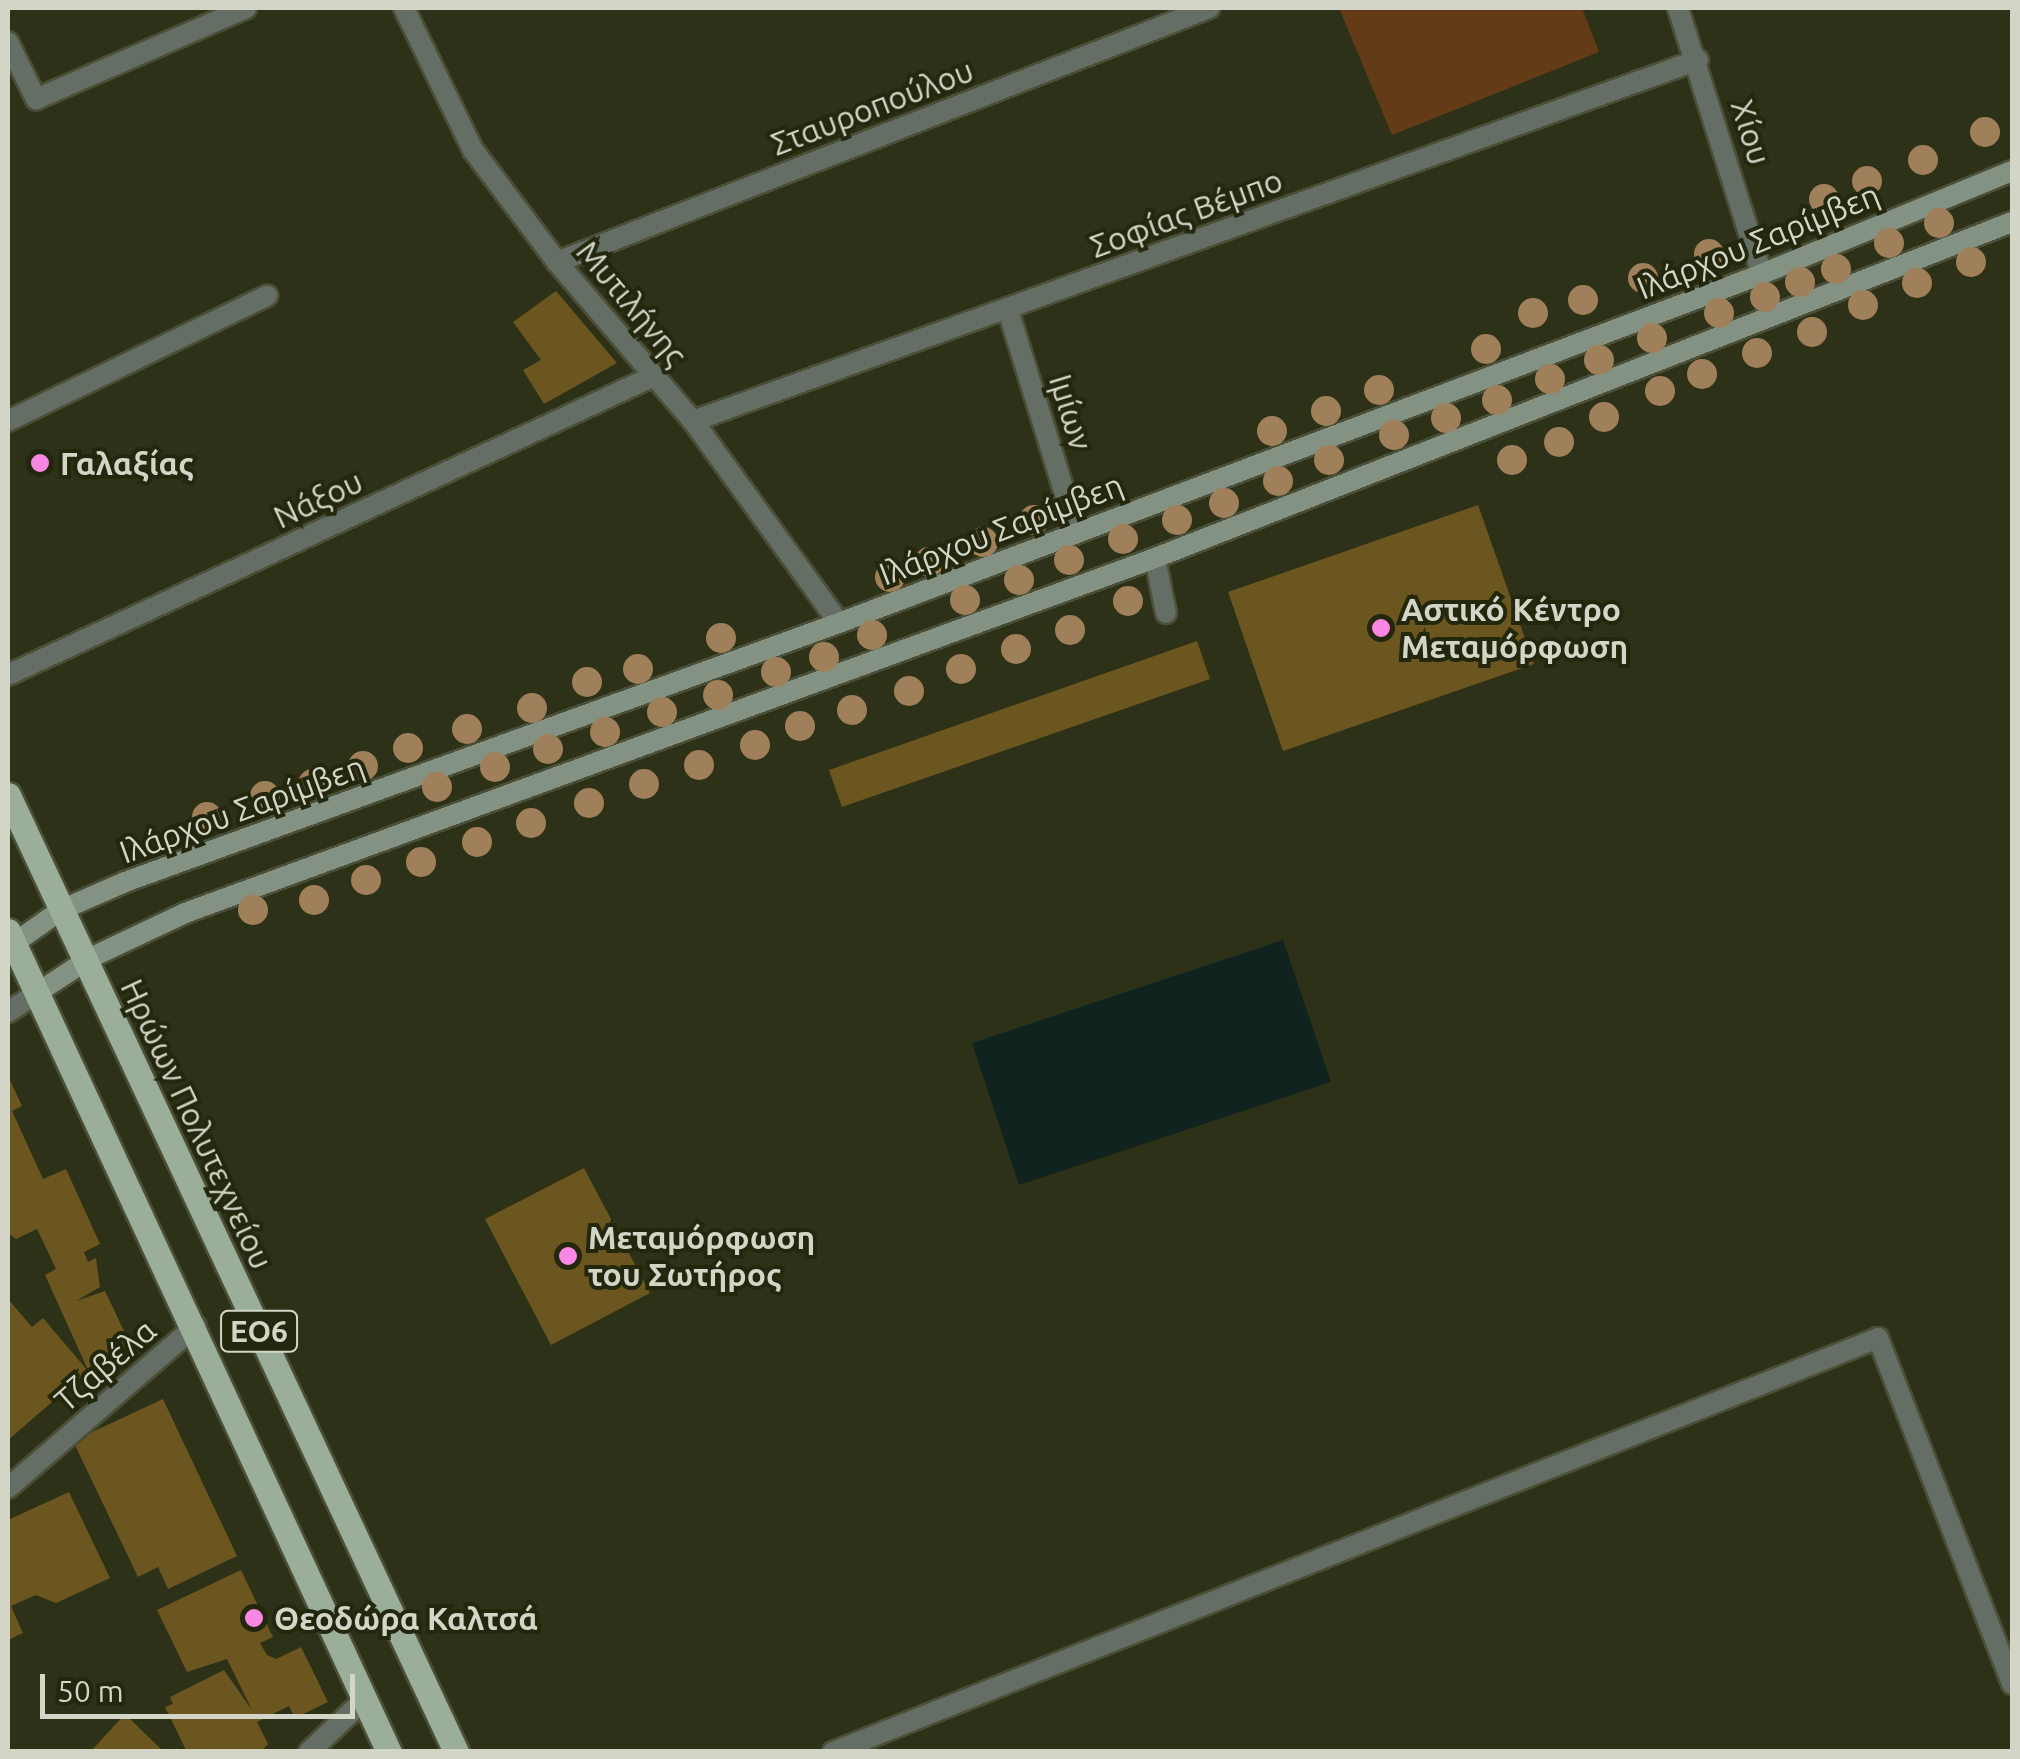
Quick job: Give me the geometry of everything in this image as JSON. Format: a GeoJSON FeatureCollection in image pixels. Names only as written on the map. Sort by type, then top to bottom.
{"type":"FeatureCollection","features":[{"type":"Feature","properties":{"kind":"main road","name":"Ιλάρχου Σαρίμβεη"},"geometry":{"type":"LineString","coordinates":[[10,937],[61,910],[839,623],[1762,274],[2012,171]]}},
{"type":"Feature","properties":{"kind":"main road"},"geometry":{"type":"LineString","coordinates":[[37,992],[85,960],[184,913],[1156,558],[2012,222]]}},
{"type":"Feature","properties":{"kind":"main road","name":"Ηρώων Πολυτεχνείου"},"geometry":{"type":"LineString","coordinates":[[8,796],[456,1752]]}},
{"type":"Feature","properties":{"kind":"main road","name":"ΕΟ6"},"geometry":{"type":"LineString","coordinates":[[10,937],[196,1326],[389,1752]]}},
{"type":"Feature","properties":{"kind":"street"},"geometry":{"type":"LineString","coordinates":[[8,42],[36,99],[246,8]]}},
{"type":"Feature","properties":{"kind":"street","name":"Μυτιλήνης"},"geometry":{"type":"LineString","coordinates":[[404,8],[472,150],[557,262],[693,421],[839,623]]}},
{"type":"Feature","properties":{"kind":"street","name":"Σταυροπούλου"},"geometry":{"type":"LineString","coordinates":[[557,262],[1208,8]]}},
{"type":"Feature","properties":{"kind":"street","name":"Χίου"},"geometry":{"type":"LineString","coordinates":[[1678,8],[1698,60],[1762,274]]}},
{"type":"Feature","properties":{"kind":"street","name":"Σοφίας Βέμπο"},"geometry":{"type":"LineString","coordinates":[[693,421],[1698,60]]}},
{"type":"Feature","properties":{"kind":"street"},"geometry":{"type":"LineString","coordinates":[[8,421],[267,296]]}},
{"type":"Feature","properties":{"kind":"street","name":"Ιμίων"},"geometry":{"type":"LineString","coordinates":[[1008,310],[1077,533]]}},
{"type":"Feature","properties":{"kind":"street","name":"Νάξου"},"geometry":{"type":"LineString","coordinates":[[8,676],[654,376]]}},
{"type":"Feature","properties":{"kind":"street"},"geometry":{"type":"LineString","coordinates":[[1156,558],[1166,613]]}},
{"type":"Feature","properties":{"kind":"street"},"geometry":{"type":"LineString","coordinates":[[8,1012],[37,992]]}},
{"type":"Feature","properties":{"kind":"street","name":"Τζαβέλα"},"geometry":{"type":"LineString","coordinates":[[8,1488],[196,1326]]}},
{"type":"Feature","properties":{"kind":"street"},"geometry":{"type":"LineString","coordinates":[[833,1752],[1878,1338],[2012,1684]]}},
{"type":"Feature","properties":{"kind":"street"},"geometry":{"type":"LineString","coordinates":[[309,1752],[365,1699]]}},
{"type":"Feature","properties":{"kind":"shaded area"},"geometry":{"type":"Polygon","coordinates":[[[1339,8],[1582,8],[1599,52],[1392,135],[1339,8]]]}},
{"type":"Feature","properties":{"kind":"water"},"geometry":{"type":"Polygon","coordinates":[[[1283,940],[1331,1082],[1019,1185],[972,1043],[1283,940]]]}},
{"type":"Feature","properties":{"kind":"building"},"geometry":{"type":"Polygon","coordinates":[[[556,291],[617,363],[544,404],[523,370],[541,360],[513,322],[556,291]]]}},
{"type":"Feature","properties":{"kind":"building","name":"Αστικό Κέντρο Μεταμόρφωση"},"geometry":{"type":"Polygon","coordinates":[[[1478,505],[1534,664],[1283,751],[1228,592],[1478,505]]]}},
{"type":"Feature","properties":{"kind":"building"},"geometry":{"type":"Polygon","coordinates":[[[1197,641],[1210,679],[842,807],[829,770],[1197,641]]]}},
{"type":"Feature","properties":{"kind":"building"},"geometry":{"type":"Polygon","coordinates":[[[8,1076],[22,1106],[12,1111],[43,1179],[66,1169],[100,1244],[84,1252],[88,1262],[96,1258],[100,1287],[76,1301],[105,1291],[133,1350],[88,1370],[45,1275],[56,1269],[37,1229],[16,1239],[8,1233],[8,1076]]]}},
{"type":"Feature","properties":{"kind":"building","name":"Μεταμόρφωση του Σωτήρος"},"geometry":{"type":"Polygon","coordinates":[[[584,1168],[650,1293],[551,1345],[485,1219],[584,1168]]]}},
{"type":"Feature","properties":{"kind":"building"},"geometry":{"type":"Polygon","coordinates":[[[8,1299],[32,1327],[43,1318],[88,1371],[8,1440],[8,1299]]]}},
{"type":"Feature","properties":{"kind":"building"},"geometry":{"type":"Polygon","coordinates":[[[163,1399],[237,1556],[168,1589],[158,1567],[138,1577],[73,1441],[163,1399]]]}},
{"type":"Feature","properties":{"kind":"building"},"geometry":{"type":"Polygon","coordinates":[[[69,1492],[110,1578],[56,1603],[36,1595],[11,1606],[23,1633],[8,1640],[8,1520],[69,1492]]]}},
{"type":"Feature","properties":{"kind":"building"},"geometry":{"type":"Polygon","coordinates":[[[241,1570],[273,1637],[260,1643],[267,1655],[276,1659],[301,1647],[328,1702],[295,1718],[289,1706],[257,1722],[268,1744],[261,1752],[187,1752],[165,1707],[173,1704],[170,1697],[224,1670],[252,1710],[227,1659],[187,1672],[157,1610],[241,1570]]]}},
{"type":"Feature","properties":{"kind":"building"},"geometry":{"type":"Polygon","coordinates":[[[125,1714],[164,1752],[90,1752],[125,1714]]]}},
{"type":"Feature","properties":{"kind":"place","name":"Γαλαξίας"},"geometry":{"type":"Point","coordinates":[40,463]}},
{"type":"Feature","properties":{"kind":"place","name":"Αστικό Κέντρο Μεταμόρφωση"},"geometry":{"type":"Point","coordinates":[1381,628]}},
{"type":"Feature","properties":{"kind":"place","name":"Μεταμόρφωση του Σωτήρος"},"geometry":{"type":"Point","coordinates":[568,1256]}},
{"type":"Feature","properties":{"kind":"place","name":"Θεοδώρα Καλτσά"},"geometry":{"type":"Point","coordinates":[254,1618]}}]}
